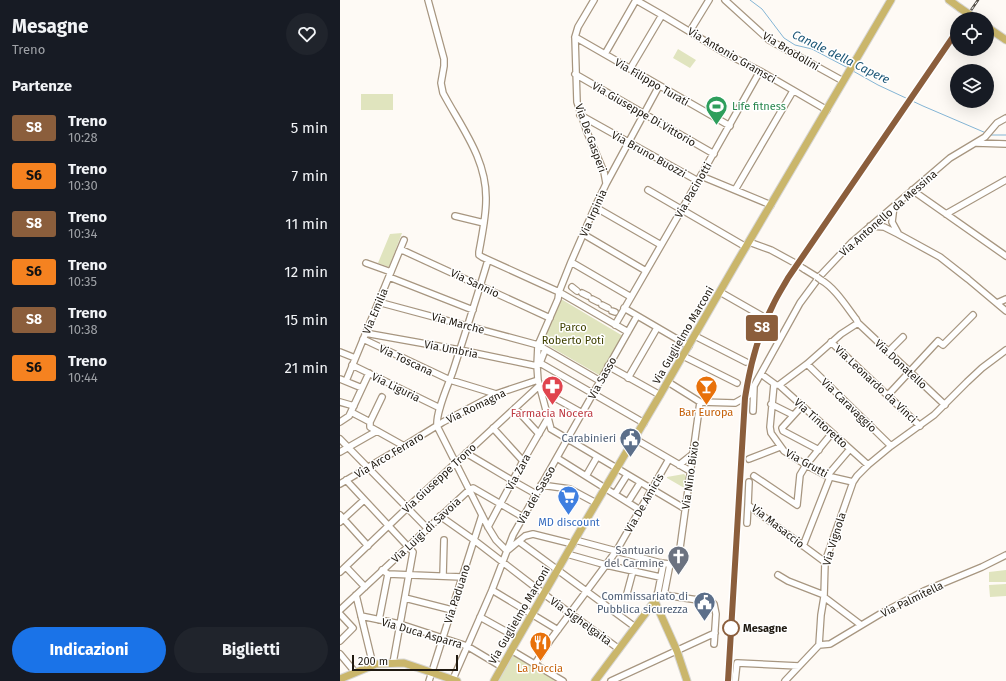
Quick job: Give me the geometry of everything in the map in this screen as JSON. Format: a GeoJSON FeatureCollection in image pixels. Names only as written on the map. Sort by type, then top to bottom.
{"type":"FeatureCollection","features":[{"type":"Feature","properties":{"kind":"main road","name":"Via Guglielmo Marconi"},"geometry":{"type":"LineString","coordinates":[[494,681],[596,503],[635,439],[891,0]]}},
{"type":"Feature","properties":{"kind":"main road"},"geometry":{"type":"LineString","coordinates":[[949,0],[966,12]]}},
{"type":"Feature","properties":{"kind":"main road"},"geometry":{"type":"LineString","coordinates":[[994,32],[1006,40]]}},
{"type":"Feature","properties":{"kind":"main road"},"geometry":{"type":"LineString","coordinates":[[594,681],[654,602],[677,651],[687,681]]}},
{"type":"Feature","properties":{"kind":"main road"},"geometry":{"type":"LineString","coordinates":[[340,679],[353,676],[373,665],[404,663],[455,680]]}},
{"type":"Feature","properties":{"kind":"street"},"geometry":{"type":"LineString","coordinates":[[428,0],[444,59],[441,83],[443,93],[477,153],[483,170],[486,187],[486,200],[479,252],[480,255],[560,292],[628,332]]}},
{"type":"Feature","properties":{"kind":"street","name":"Via De Gasperi"},"geometry":{"type":"LineString","coordinates":[[594,0],[578,27],[575,37],[577,102],[580,115],[604,172],[606,184]]}},
{"type":"Feature","properties":{"kind":"street"},"geometry":{"type":"LineString","coordinates":[[605,54],[636,0]]}},
{"type":"Feature","properties":{"kind":"street","name":"Via Antonio Gramsci"},"geometry":{"type":"LineString","coordinates":[[636,0],[662,14],[725,53],[760,71],[827,110]]}},
{"type":"Feature","properties":{"kind":"street"},"geometry":{"type":"LineString","coordinates":[[690,31],[709,0]]}},
{"type":"Feature","properties":{"kind":"street","name":"Via Brodolini"},"geometry":{"type":"LineString","coordinates":[[725,0],[770,40],[843,81]]}},
{"type":"Feature","properties":{"kind":"street"},"geometry":{"type":"LineString","coordinates":[[630,69],[662,14]]}},
{"type":"Feature","properties":{"kind":"street","name":"Via Filippo Turati"},"geometry":{"type":"LineString","coordinates":[[575,37],[730,126]]}},
{"type":"Feature","properties":{"kind":"street","name":"Via Pacinotti"},"geometry":{"type":"LineString","coordinates":[[615,325],[730,126],[760,71]]}},
{"type":"Feature","properties":{"kind":"street","name":"Via Giuseppe Di Vittorio"},"geometry":{"type":"LineString","coordinates":[[576,74],[714,154]]}},
{"type":"Feature","properties":{"kind":"street","name":"Via Irpinia"},"geometry":{"type":"LineString","coordinates":[[538,345],[560,292],[568,285],[571,262],[595,207],[660,86]]}},
{"type":"Feature","properties":{"kind":"street"},"geometry":{"type":"LineString","coordinates":[[735,190],[793,91]]}},
{"type":"Feature","properties":{"kind":"street","name":"Via Bruno Buozzi"},"geometry":{"type":"LineString","coordinates":[[580,115],[699,179],[735,190],[771,205]]}},
{"type":"Feature","properties":{"kind":"street","name":"Via Antonello da Messina"},"geometry":{"type":"LineString","coordinates":[[700,402],[735,403],[749,395],[800,303],[820,276],[852,242],[912,190],[950,158],[985,136],[997,123],[1006,118]]}},
{"type":"Feature","properties":{"kind":"street"},"geometry":{"type":"LineString","coordinates":[[975,142],[1006,144]]}},
{"type":"Feature","properties":{"kind":"street"},"geometry":{"type":"LineString","coordinates":[[946,214],[1006,180]]}},
{"type":"Feature","properties":{"kind":"street","name":"Via Donatello"},"geometry":{"type":"LineString","coordinates":[[648,190],[748,244],[771,250],[826,283],[858,323],[945,405]]}},
{"type":"Feature","properties":{"kind":"street"},"geometry":{"type":"LineString","coordinates":[[912,190],[1006,256]]}},
{"type":"Feature","properties":{"kind":"street"},"geometry":{"type":"LineString","coordinates":[[894,206],[892,222],[898,234]]}},
{"type":"Feature","properties":{"kind":"street"},"geometry":{"type":"LineString","coordinates":[[595,207],[661,245]]}},
{"type":"Feature","properties":{"kind":"street"},"geometry":{"type":"LineString","coordinates":[[455,216],[484,223]]}},
{"type":"Feature","properties":{"kind":"street"},"geometry":{"type":"LineString","coordinates":[[870,226],[884,227],[940,257],[1006,311]]}},
{"type":"Feature","properties":{"kind":"street"},"geometry":{"type":"LineString","coordinates":[[583,234],[646,271]]}},
{"type":"Feature","properties":{"kind":"street","name":"Via Emilia"},"geometry":{"type":"LineString","coordinates":[[343,380],[352,365],[404,240]]}},
{"type":"Feature","properties":{"kind":"street","name":"Via Sannio"},"geometry":{"type":"LineString","coordinates":[[399,252],[402,250],[550,318]]}},
{"type":"Feature","properties":{"kind":"street"},"geometry":{"type":"LineString","coordinates":[[488,260],[468,326],[440,408],[437,418],[437,426],[488,526],[496,540],[507,551]]}},
{"type":"Feature","properties":{"kind":"street"},"geometry":{"type":"LineString","coordinates":[[571,262],[631,297]]}},
{"type":"Feature","properties":{"kind":"street"},"geometry":{"type":"LineString","coordinates":[[366,263],[390,275],[473,310]]}},
{"type":"Feature","properties":{"kind":"street"},"geometry":{"type":"LineString","coordinates":[[568,285],[612,310]]}},
{"type":"Feature","properties":{"kind":"street"},"geometry":{"type":"LineString","coordinates":[[720,292],[762,316]]}},
{"type":"Feature","properties":{"kind":"street"},"geometry":{"type":"LineString","coordinates":[[997,303],[1006,299]]}},
{"type":"Feature","properties":{"kind":"street","name":"Via Marche"},"geometry":{"type":"LineString","coordinates":[[378,302],[538,345]]}},
{"type":"Feature","properties":{"kind":"street"},"geometry":{"type":"LineString","coordinates":[[624,308],[689,346]]}},
{"type":"Feature","properties":{"kind":"street"},"geometry":{"type":"LineString","coordinates":[[888,395],[938,341],[943,345],[973,315]]}},
{"type":"Feature","properties":{"kind":"street","name":"Via Sasso"},"geometry":{"type":"LineString","coordinates":[[567,440],[637,316]]}},
{"type":"Feature","properties":{"kind":"street"},"geometry":{"type":"LineString","coordinates":[[776,384],[807,364],[831,342],[858,323]]}},
{"type":"Feature","properties":{"kind":"street"},"geometry":{"type":"LineString","coordinates":[[628,378],[657,328]]}},
{"type":"Feature","properties":{"kind":"street","name":"Via Umbria"},"geometry":{"type":"LineString","coordinates":[[365,333],[539,364],[594,393],[644,423]]}},
{"type":"Feature","properties":{"kind":"street"},"geometry":{"type":"LineString","coordinates":[[695,336],[746,362]]}},
{"type":"Feature","properties":{"kind":"street"},"geometry":{"type":"LineString","coordinates":[[888,352],[902,337]]}},
{"type":"Feature","properties":{"kind":"street","name":"Via Toscana"},"geometry":{"type":"LineString","coordinates":[[362,339],[450,380],[496,394]]}},
{"type":"Feature","properties":{"kind":"street","name":"Via Leonardo da Vinci"},"geometry":{"type":"LineString","coordinates":[[831,342],[920,426]]}},
{"type":"Feature","properties":{"kind":"street"},"geometry":{"type":"LineString","coordinates":[[538,345],[600,381]]}},
{"type":"Feature","properties":{"kind":"street"},"geometry":{"type":"LineString","coordinates":[[538,345],[539,385],[551,429],[626,475],[685,508]]}},
{"type":"Feature","properties":{"kind":"street"},"geometry":{"type":"LineString","coordinates":[[539,364],[545,350]]}},
{"type":"Feature","properties":{"kind":"street","name":"Via Vignola"},"geometry":{"type":"LineString","coordinates":[[819,646],[824,596],[825,562],[857,476],[868,465],[934,415],[966,382],[1006,350]]}},
{"type":"Feature","properties":{"kind":"street"},"geometry":{"type":"LineString","coordinates":[[340,352],[355,358]]}},
{"type":"Feature","properties":{"kind":"street"},"geometry":{"type":"LineString","coordinates":[[683,356],[736,383]]}},
{"type":"Feature","properties":{"kind":"street","name":"Via Caravaggio"},"geometry":{"type":"LineString","coordinates":[[807,364],[892,446]]}},
{"type":"Feature","properties":{"kind":"street","name":"Via Liguria"},"geometry":{"type":"LineString","coordinates":[[352,365],[440,408]]}},
{"type":"Feature","properties":{"kind":"street"},"geometry":{"type":"LineString","coordinates":[[608,366],[660,395]]}},
{"type":"Feature","properties":{"kind":"street"},"geometry":{"type":"LineString","coordinates":[[340,422],[348,417],[353,409],[369,373]]}},
{"type":"Feature","properties":{"kind":"street","name":"Via Tintoretto"},"geometry":{"type":"LineString","coordinates":[[761,374],[776,384],[802,406],[868,465]]}},
{"type":"Feature","properties":{"kind":"street"},"geometry":{"type":"LineString","coordinates":[[343,380],[362,388]]}},
{"type":"Feature","properties":{"kind":"street"},"geometry":{"type":"LineString","coordinates":[[668,382],[700,402]]}},
{"type":"Feature","properties":{"kind":"street","name":"Via Grutti"},"geometry":{"type":"LineString","coordinates":[[776,384],[771,404],[770,427],[771,433],[780,447],[806,465],[828,476],[854,482]]}},
{"type":"Feature","properties":{"kind":"street"},"geometry":{"type":"LineString","coordinates":[[539,385],[582,413]]}},
{"type":"Feature","properties":{"kind":"street","name":"Via Romagna"},"geometry":{"type":"LineString","coordinates":[[437,426],[496,394],[539,385]]}},
{"type":"Feature","properties":{"kind":"street","name":"Via Giuseppe Trono"},"geometry":{"type":"LineString","coordinates":[[340,572],[539,385]]}},
{"type":"Feature","properties":{"kind":"street"},"geometry":{"type":"LineString","coordinates":[[753,411],[754,385]]}},
{"type":"Feature","properties":{"kind":"street"},"geometry":{"type":"LineString","coordinates":[[382,397],[370,422],[370,427],[404,446]]}},
{"type":"Feature","properties":{"kind":"street"},"geometry":{"type":"LineString","coordinates":[[340,402],[353,409],[370,422]]}},
{"type":"Feature","properties":{"kind":"street","name":"Via Nino Bixio"},"geometry":{"type":"LineString","coordinates":[[670,564],[678,554],[680,548],[700,402]]}},
{"type":"Feature","properties":{"kind":"street"},"geometry":{"type":"LineString","coordinates":[[771,404],[793,415]]}},
{"type":"Feature","properties":{"kind":"street"},"geometry":{"type":"LineString","coordinates":[[802,406],[782,428],[783,431],[819,450]]}},
{"type":"Feature","properties":{"kind":"street"},"geometry":{"type":"LineString","coordinates":[[514,408],[539,434]]}},
{"type":"Feature","properties":{"kind":"street","name":"Via Zara"},"geometry":{"type":"LineString","coordinates":[[488,526],[548,418]]}},
{"type":"Feature","properties":{"kind":"street","name":"Via Arco Ferraro"},"geometry":{"type":"LineString","coordinates":[[340,484],[437,426]]}},
{"type":"Feature","properties":{"kind":"street"},"geometry":{"type":"LineString","coordinates":[[493,428],[523,461]]}},
{"type":"Feature","properties":{"kind":"street"},"geometry":{"type":"LineString","coordinates":[[340,452],[377,431]]}},
{"type":"Feature","properties":{"kind":"street"},"geometry":{"type":"LineString","coordinates":[[754,476],[797,504],[800,475],[806,465],[832,433]]}},
{"type":"Feature","properties":{"kind":"street"},"geometry":{"type":"LineString","coordinates":[[340,439],[427,528]]}},
{"type":"Feature","properties":{"kind":"street"},"geometry":{"type":"LineString","coordinates":[[635,439],[690,471]]}},
{"type":"Feature","properties":{"kind":"street","name":"Via dei Sasso"},"geometry":{"type":"LineString","coordinates":[[507,551],[509,542],[567,440]]}},
{"type":"Feature","properties":{"kind":"street"},"geometry":{"type":"LineString","coordinates":[[749,459],[780,447]]}},
{"type":"Feature","properties":{"kind":"street"},"geometry":{"type":"LineString","coordinates":[[803,546],[828,476],[850,449]]}},
{"type":"Feature","properties":{"kind":"street"},"geometry":{"type":"LineString","coordinates":[[466,453],[536,494]]}},
{"type":"Feature","properties":{"kind":"street"},"geometry":{"type":"LineString","coordinates":[[679,465],[693,454]]}},
{"type":"Feature","properties":{"kind":"street"},"geometry":{"type":"LineString","coordinates":[[586,476],[597,457]]}},
{"type":"Feature","properties":{"kind":"street"},"geometry":{"type":"LineString","coordinates":[[557,458],[640,510]]}},
{"type":"Feature","properties":{"kind":"street","name":"Via De Amicis"},"geometry":{"type":"LineString","coordinates":[[535,664],[617,550],[669,459]]}},
{"type":"Feature","properties":{"kind":"street"},"geometry":{"type":"LineString","coordinates":[[615,494],[626,475]]}},
{"type":"Feature","properties":{"kind":"street"},"geometry":{"type":"LineString","coordinates":[[346,480],[414,552],[393,663]]}},
{"type":"Feature","properties":{"kind":"street","name":"Via Masaccio"},"geometry":{"type":"LineString","coordinates":[[749,482],[748,505],[825,562]]}},
{"type":"Feature","properties":{"kind":"street"},"geometry":{"type":"LineString","coordinates":[[628,502],[640,483]]}},
{"type":"Feature","properties":{"kind":"street"},"geometry":{"type":"LineString","coordinates":[[541,485],[570,489],[596,503]]}},
{"type":"Feature","properties":{"kind":"street"},"geometry":{"type":"LineString","coordinates":[[469,490],[473,488],[523,517]]}},
{"type":"Feature","properties":{"kind":"street","name":"Via Luigi di Savoia"},"geometry":{"type":"LineString","coordinates":[[340,610],[469,490]]}},
{"type":"Feature","properties":{"kind":"street"},"geometry":{"type":"LineString","coordinates":[[364,500],[341,519],[368,546]]}},
{"type":"Feature","properties":{"kind":"street"},"geometry":{"type":"LineString","coordinates":[[747,523],[748,505]]}},
{"type":"Feature","properties":{"kind":"street","name":"Via Paduano"},"geometry":{"type":"LineString","coordinates":[[430,681],[482,515]]}},
{"type":"Feature","properties":{"kind":"street","name":"Via Sighelgaita"},"geometry":{"type":"LineString","coordinates":[[440,516],[619,649]]}},
{"type":"Feature","properties":{"kind":"street"},"geometry":{"type":"LineString","coordinates":[[455,680],[467,646],[492,590],[507,551],[525,536],[533,534],[617,550],[661,563],[670,564],[664,595]]}},
{"type":"Feature","properties":{"kind":"street"},"geometry":{"type":"LineString","coordinates":[[443,576],[444,540]]}},
{"type":"Feature","properties":{"kind":"street"},"geometry":{"type":"LineString","coordinates":[[521,543],[635,627]]}},
{"type":"Feature","properties":{"kind":"street"},"geometry":{"type":"LineString","coordinates":[[567,554],[606,565],[660,577]]}},
{"type":"Feature","properties":{"kind":"street","name":"Via Palmitella"},"geometry":{"type":"LineString","coordinates":[[819,646],[830,644],[861,625],[924,591],[982,567],[1006,555]]}},
{"type":"Feature","properties":{"kind":"street"},"geometry":{"type":"LineString","coordinates":[[654,602],[657,597],[663,566],[661,563]]}},
{"type":"Feature","properties":{"kind":"street"},"geometry":{"type":"LineString","coordinates":[[346,567],[365,587]]}},
{"type":"Feature","properties":{"kind":"street"},"geometry":{"type":"LineString","coordinates":[[382,570],[388,574],[462,577]]}},
{"type":"Feature","properties":{"kind":"street"},"geometry":{"type":"LineString","coordinates":[[626,597],[632,571]]}},
{"type":"Feature","properties":{"kind":"street"},"geometry":{"type":"LineString","coordinates":[[379,620],[388,574]]}},
{"type":"Feature","properties":{"kind":"street"},"geometry":{"type":"LineString","coordinates":[[778,575],[788,581],[824,596],[861,625]]}},
{"type":"Feature","properties":{"kind":"street"},"geometry":{"type":"LineString","coordinates":[[492,590],[558,630]]}},
{"type":"Feature","properties":{"kind":"street"},"geometry":{"type":"LineString","coordinates":[[657,594],[712,602],[714,604],[716,614],[714,644]]}},
{"type":"Feature","properties":{"kind":"street"},"geometry":{"type":"LineString","coordinates":[[356,595],[373,665]]}},
{"type":"Feature","properties":{"kind":"street"},"geometry":{"type":"LineString","coordinates":[[405,598],[452,610]]}},
{"type":"Feature","properties":{"kind":"street"},"geometry":{"type":"LineString","coordinates":[[340,614],[353,628],[340,641]]}},
{"type":"Feature","properties":{"kind":"street","name":"Via Duca Asparra"},"geometry":{"type":"LineString","coordinates":[[361,616],[400,624],[467,646],[502,667]]}},
{"type":"Feature","properties":{"kind":"street"},"geometry":{"type":"LineString","coordinates":[[480,617],[507,632]]}},
{"type":"Feature","properties":{"kind":"street"},"geometry":{"type":"LineString","coordinates":[[611,681],[715,633]]}},
{"type":"Feature","properties":{"kind":"street"},"geometry":{"type":"LineString","coordinates":[[785,681],[819,646]]}},
{"type":"Feature","properties":{"kind":"street"},"geometry":{"type":"LineString","coordinates":[[511,650],[563,681]]}},
{"type":"Feature","properties":{"kind":"street"},"geometry":{"type":"LineString","coordinates":[[340,654],[353,676]]}},
{"type":"Feature","properties":{"kind":"street"},"geometry":{"type":"LineString","coordinates":[[735,681],[737,664],[799,666]]}},
{"type":"Feature","properties":{"kind":"green space"},"geometry":{"type":"Polygon","coordinates":[[[678,49],[696,60],[690,68],[673,58],[678,49]]]}},
{"type":"Feature","properties":{"kind":"green space"},"geometry":{"type":"Polygon","coordinates":[[[361,94],[393,94],[393,110],[361,110],[361,94]]]}},
{"type":"Feature","properties":{"kind":"green space"},"geometry":{"type":"Polygon","coordinates":[[[402,233],[389,267],[378,263],[390,234],[402,233]]]}},
{"type":"Feature","properties":{"kind":"green space","name":"Parco Roberto Potì"},"geometry":{"type":"Polygon","coordinates":[[[561,299],[623,336],[601,376],[542,342],[561,299]]]}},
{"type":"Feature","properties":{"kind":"green space"},"geometry":{"type":"Polygon","coordinates":[[[684,474],[687,479],[686,489],[667,478],[667,477],[684,474]]]}},
{"type":"Feature","properties":{"kind":"green space"},"geometry":{"type":"Polygon","coordinates":[[[1006,570],[1006,582],[989,582],[989,572],[1006,570]]]}},
{"type":"Feature","properties":{"kind":"green space"},"geometry":{"type":"Polygon","coordinates":[[[1006,584],[1006,596],[990,597],[989,585],[1006,584]]]}},
{"type":"Feature","properties":{"kind":"green space"},"geometry":{"type":"Polygon","coordinates":[[[512,654],[514,654],[560,681],[497,681],[512,654]]]}},
{"type":"Feature","properties":{"kind":"waterway","name":"Canale della Capere"},"geometry":{"type":"LineString","coordinates":[[750,0],[762,9],[784,38],[795,45],[812,49],[848,68]]}},
{"type":"Feature","properties":{"kind":"waterway","name":"Canale della Capere"},"geometry":{"type":"LineString","coordinates":[[853,71],[878,85],[923,106],[986,133]]}},
{"type":"Feature","properties":{"kind":"waterway","name":"Canale della Capere"},"geometry":{"type":"LineString","coordinates":[[990,135],[1006,135]]}},
{"type":"Feature","properties":{"kind":"railway"},"geometry":{"type":"LineString","coordinates":[[970,12],[978,0]]}},
{"type":"Feature","properties":{"kind":"railway"},"geometry":{"type":"LineString","coordinates":[[728,681],[745,398],[751,365],[760,335],[772,307],[788,278],[950,41]]}},
{"type":"Feature","properties":{"kind":"train","name":"S8"},"geometry":{"type":"LineString","coordinates":[[728,681],[745,398],[750,367],[758,338],[772,305],[788,278],[950,41]]}},
{"type":"Feature","properties":{"kind":"place","name":"Life fitness"},"geometry":{"type":"Point","coordinates":[716,126]}},
{"type":"Feature","properties":{"kind":"place","name":"Farmacia Nocera"},"geometry":{"type":"Point","coordinates":[552,406]}},
{"type":"Feature","properties":{"kind":"place","name":"Bar Europa"},"geometry":{"type":"Point","coordinates":[706,406]}},
{"type":"Feature","properties":{"kind":"place","name":"Carabinieri"},"geometry":{"type":"Point","coordinates":[631,458]}},
{"type":"Feature","properties":{"kind":"place","name":"MD discount"},"geometry":{"type":"Point","coordinates":[569,516]}},
{"type":"Feature","properties":{"kind":"place","name":"Santuario del Carmine"},"geometry":{"type":"Point","coordinates":[679,576]}},
{"type":"Feature","properties":{"kind":"place","name":"Commissariato di Pubblica sicurezza"},"geometry":{"type":"Point","coordinates":[704,622]}},
{"type":"Feature","properties":{"kind":"place","name":"Mesagne"},"geometry":{"type":"Point","coordinates":[731,628]}},
{"type":"Feature","properties":{"kind":"place","name":"La Puccia"},"geometry":{"type":"Point","coordinates":[540,662]}}]}
